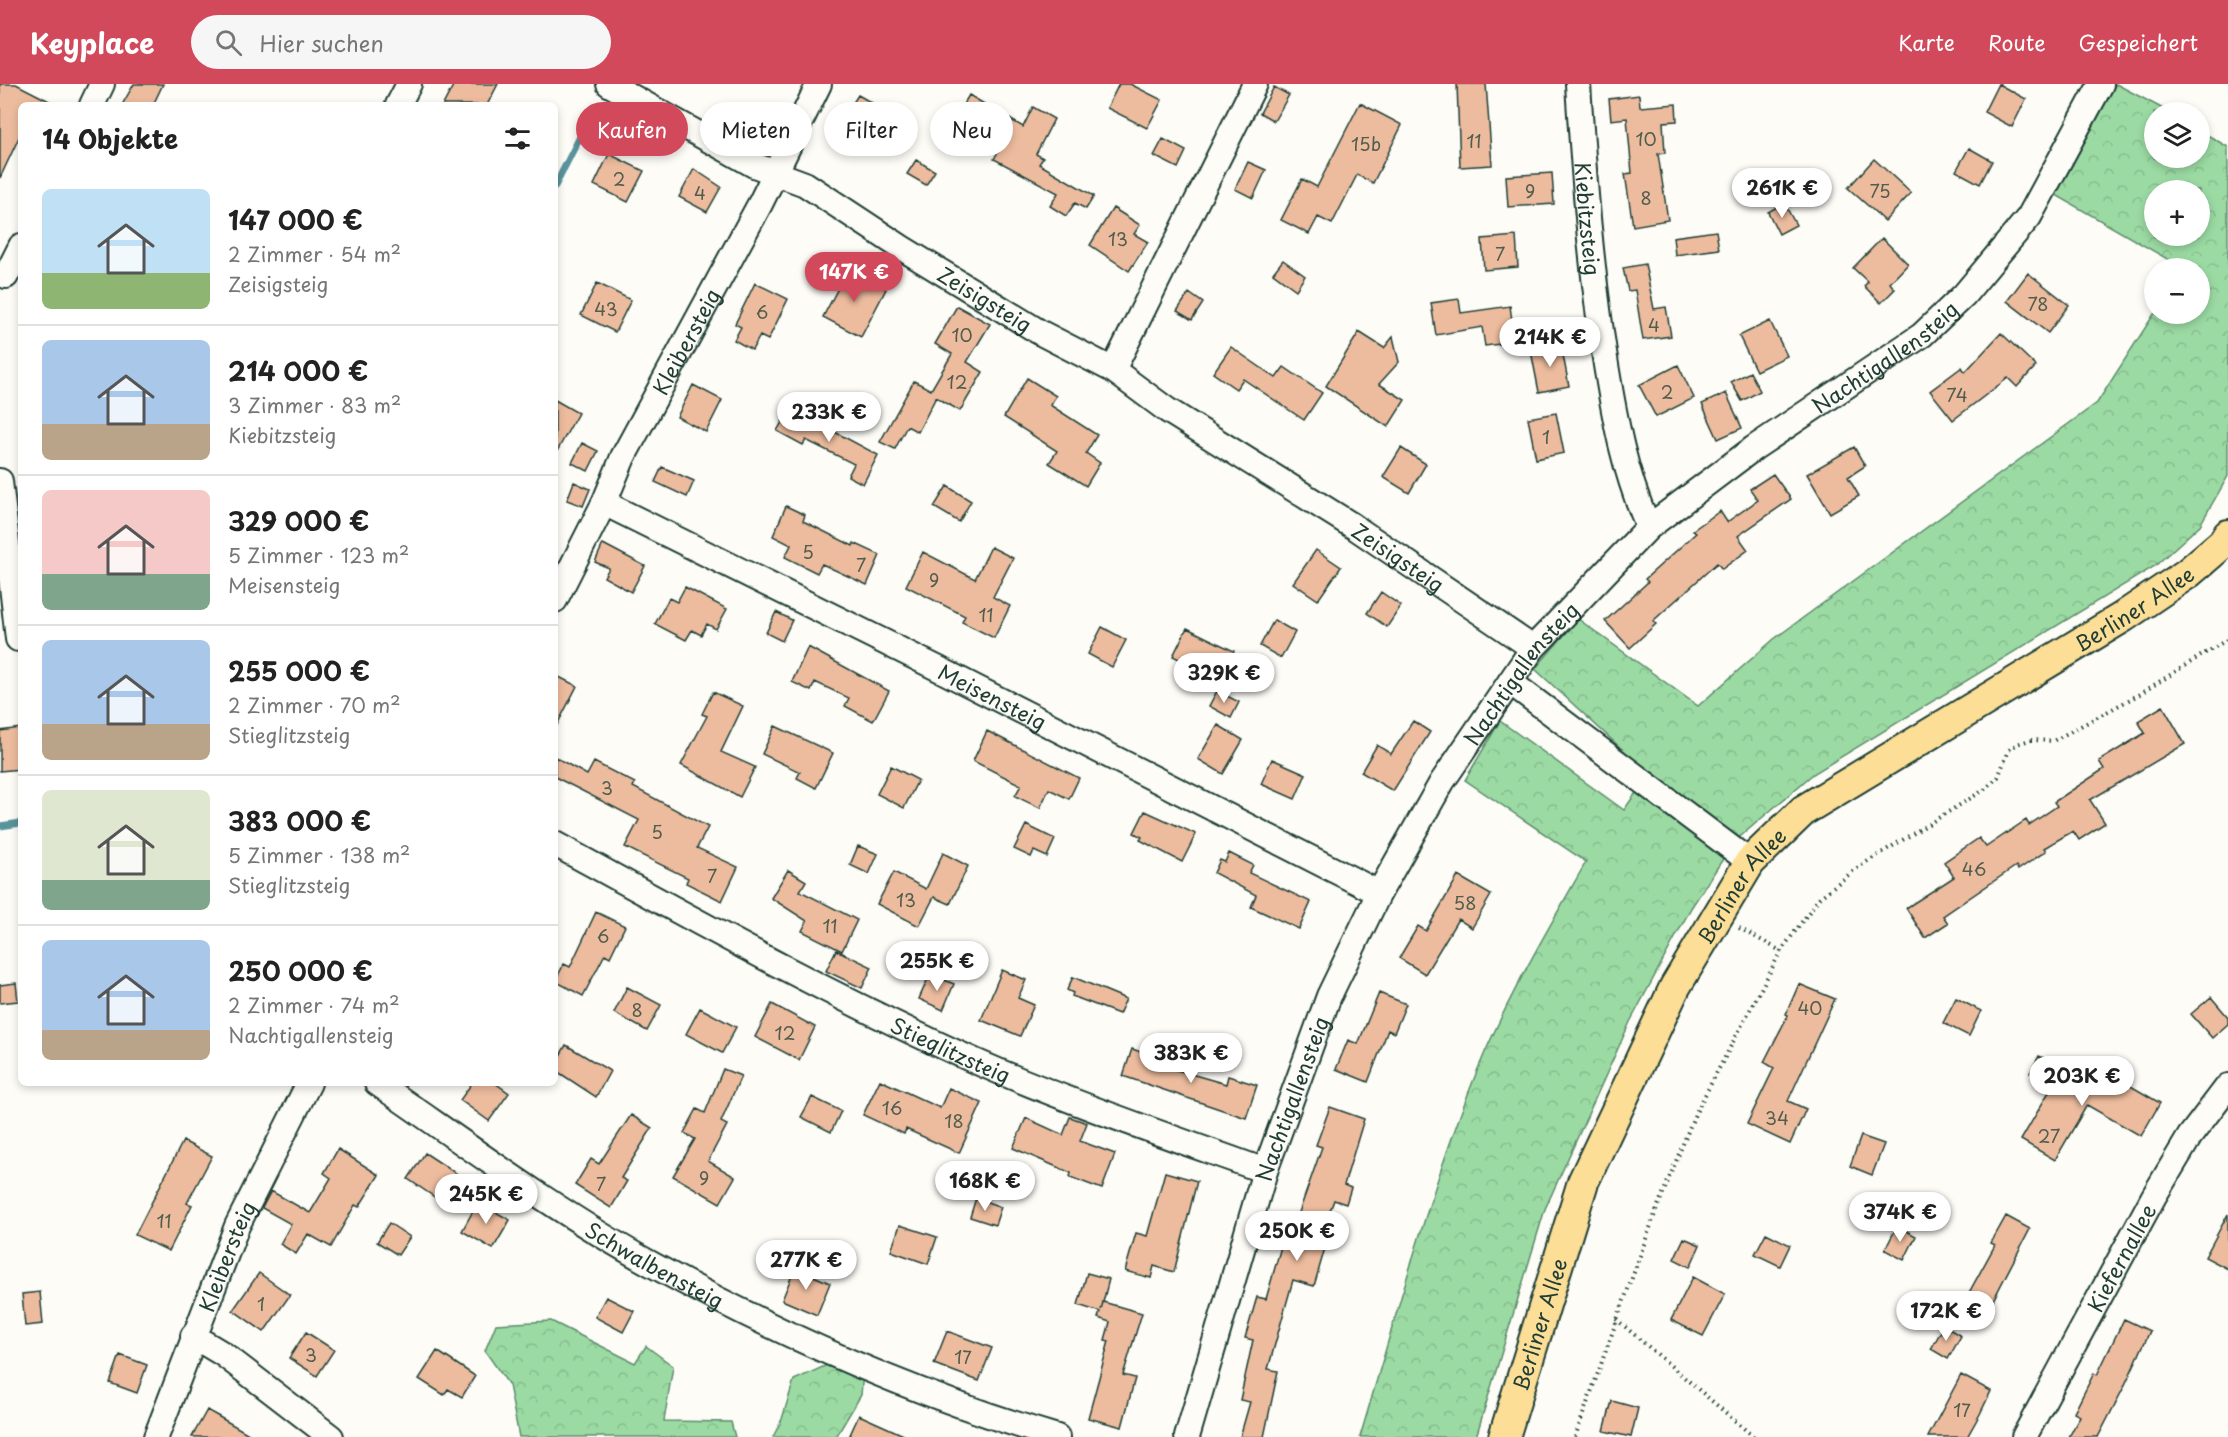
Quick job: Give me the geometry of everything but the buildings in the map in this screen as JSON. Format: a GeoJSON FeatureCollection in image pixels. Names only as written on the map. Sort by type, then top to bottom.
{"type":"FeatureCollection","features":[{"type":"Feature","properties":{"kind":"main road","name":"Berliner Allee"},"geometry":{"type":"LineString","coordinates":[[1504,1437],[1583,1182],[1675,987],[1716,915],[1750,862],[1804,810],[2123,617],[2188,573],[2226,542]]}},
{"type":"Feature","properties":{"kind":"street"},"geometry":{"type":"LineString","coordinates":[[93,102],[102,84]]}},
{"type":"Feature","properties":{"kind":"street"},"geometry":{"type":"LineString","coordinates":[[400,102],[409,84]]}},
{"type":"Feature","properties":{"kind":"street","name":"Zeisigsteig"},"geometry":{"type":"LineString","coordinates":[[609,84],[754,165],[805,184],[902,248],[1041,333],[1113,370],[1167,410],[1353,526],[1533,648]]}},
{"type":"Feature","properties":{"kind":"street","name":"Kleibersteig"},"geometry":{"type":"LineString","coordinates":[[558,594],[604,503],[623,457],[776,173],[819,84]]}},
{"type":"Feature","properties":{"kind":"street"},"geometry":{"type":"LineString","coordinates":[[1113,370],[1255,84]]}},
{"type":"Feature","properties":{"kind":"street","name":"Kiebitzsteig"},"geometry":{"type":"LineString","coordinates":[[1578,84],[1594,288],[1615,420],[1635,497],[1649,527]]}},
{"type":"Feature","properties":{"kind":"street","name":"Nachtigallensteig"},"geometry":{"type":"LineString","coordinates":[[1187,1437],[1265,1171],[1329,996],[1379,893],[1442,782],[1533,648],[1649,527],[1745,454],[1922,335],[1964,295],[2029,217],[2102,84]]}},
{"type":"Feature","properties":{"kind":"street"},"geometry":{"type":"LineString","coordinates":[[6,276],[18,252]]}},
{"type":"Feature","properties":{"kind":"street"},"geometry":{"type":"LineString","coordinates":[[0,481],[13,641]]}},
{"type":"Feature","properties":{"kind":"street","name":"Meisensteig"},"geometry":{"type":"LineString","coordinates":[[604,503],[856,627],[1379,893]]}},
{"type":"Feature","properties":{"kind":"street"},"geometry":{"type":"LineString","coordinates":[[1510,682],[1750,862]]}},
{"type":"Feature","properties":{"kind":"street","name":"Stieglitzsteig"},"geometry":{"type":"LineString","coordinates":[[558,846],[782,968],[914,1033],[1034,1086],[1265,1171]]}},
{"type":"Feature","properties":{"kind":"street","name":"Kleibersteig"},"geometry":{"type":"LineString","coordinates":[[156,1437],[237,1226],[307,1086]]}},
{"type":"Feature","properties":{"kind":"street","name":"Schwalbensteig"},"geometry":{"type":"LineString","coordinates":[[380,1086],[541,1195],[652,1264],[763,1322],[879,1376],[996,1419],[1057,1437]]}},
{"type":"Feature","properties":{"kind":"street","name":"Kiefernallee"},"geometry":{"type":"LineString","coordinates":[[2024,1437],[2154,1196],[2190,1136],[2228,1086]]}},
{"type":"Feature","properties":{"kind":"street"},"geometry":{"type":"LineString","coordinates":[[194,1336],[223,1354],[331,1437]]}},
{"type":"Feature","properties":{"kind":"path"},"geometry":{"type":"LineString","coordinates":[[1575,1437],[1616,1318],[1698,1106],[1781,951],[1819,898],[1860,866],[1984,789],[1998,777],[2009,750],[2017,744],[2030,740],[2053,741],[2138,695],[2228,639]]}},
{"type":"Feature","properties":{"kind":"path"},"geometry":{"type":"LineString","coordinates":[[1716,915],[1781,951]]}},
{"type":"Feature","properties":{"kind":"path"},"geometry":{"type":"LineString","coordinates":[[1616,1318],[1754,1437]]}},
{"type":"Feature","properties":{"kind":"green space"},"geometry":{"type":"Polygon","coordinates":[[[2116,84],[2150,102],[2144,102],[2144,168],[2210,168],[2210,136],[2228,147],[2228,476],[2200,525],[2155,566],[1813,774],[1734,842],[1691,908],[1630,1022],[1545,1209],[1476,1437],[1360,1437],[1425,1218],[1470,1089],[1509,1002],[1586,862],[1465,780],[1500,721],[1624,810],[1649,774],[1535,669],[1578,619],[1698,706],[1774,639],[2097,403],[2148,324],[2210,324],[2210,258],[2166,258],[2145,246],[2210,246],[2210,180],[2144,180],[2144,246],[2056,195],[2116,84]]]}},
{"type":"Feature","properties":{"kind":"green space"},"geometry":{"type":"Polygon","coordinates":[[[551,1321],[635,1363],[646,1346],[673,1366],[664,1421],[731,1422],[735,1437],[519,1437],[509,1385],[485,1351],[496,1324],[551,1321]]]}},
{"type":"Feature","properties":{"kind":"green space"},"geometry":{"type":"Polygon","coordinates":[[[838,1360],[863,1372],[861,1395],[836,1437],[773,1437],[782,1419],[794,1380],[838,1360]]]}},
{"type":"Feature","properties":{"kind":"waterway"},"geometry":{"type":"LineString","coordinates":[[558,180],[576,145]]}},
{"type":"Feature","properties":{"kind":"waterway"},"geometry":{"type":"LineString","coordinates":[[0,826],[18,823]]}}]}
